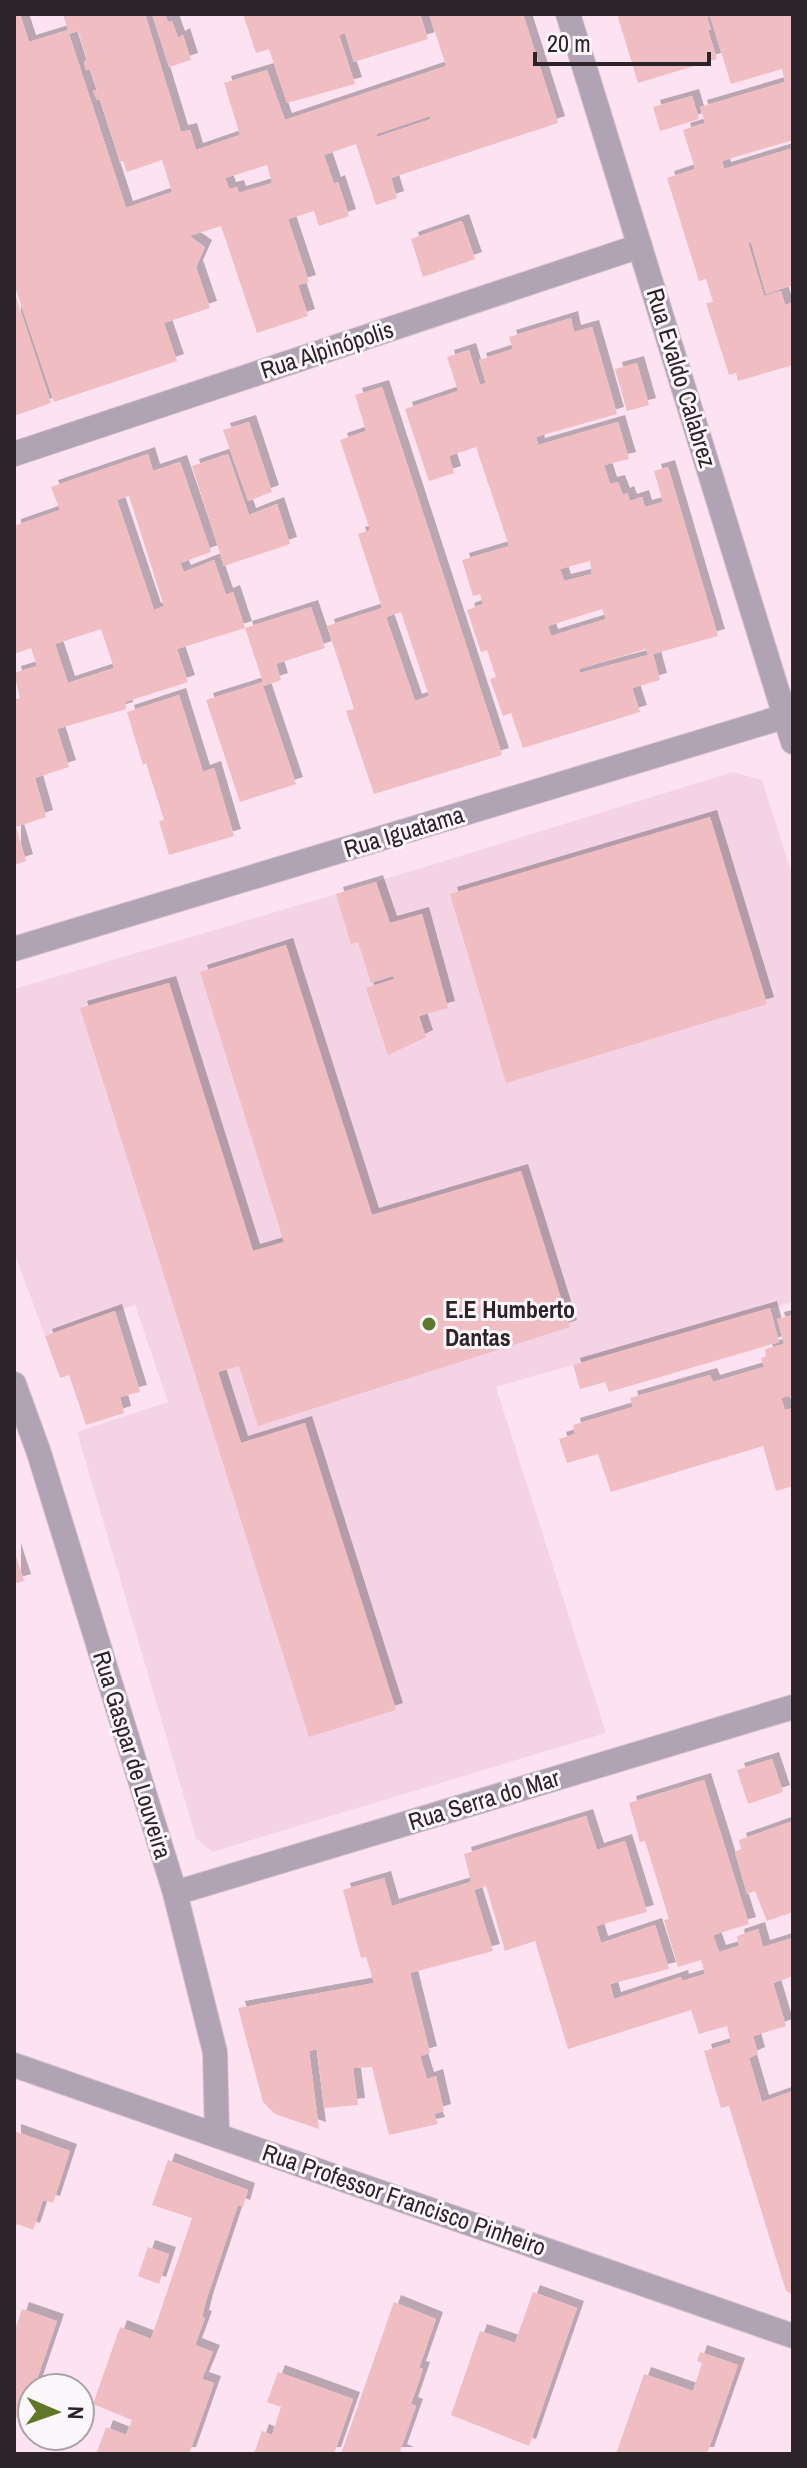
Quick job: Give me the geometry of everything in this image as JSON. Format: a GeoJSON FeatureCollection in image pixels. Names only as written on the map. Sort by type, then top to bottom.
{"type":"FeatureCollection","features":[{"type":"Feature","properties":{"kind":"street","name":"Rua Evaldo Calabrez"},"geometry":{"type":"LineString","coordinates":[[568,14],[789,715],[793,742]]}},
{"type":"Feature","properties":{"kind":"street","name":"Rua Alpinópolis"},"geometry":{"type":"LineString","coordinates":[[14,454],[640,246]]}},
{"type":"Feature","properties":{"kind":"street","name":"Rua Iguatama"},"geometry":{"type":"LineString","coordinates":[[14,949],[789,715]]}},
{"type":"Feature","properties":{"kind":"street","name":"Rua Gaspar de Louveira"},"geometry":{"type":"LineString","coordinates":[[14,1384],[39,1453],[175,1893],[215,2052],[217,2134]]}},
{"type":"Feature","properties":{"kind":"street","name":"Rua Serra do Mar"},"geometry":{"type":"LineString","coordinates":[[175,1893],[793,1707]]}},
{"type":"Feature","properties":{"kind":"street","name":"Rua Professor Francisco Pinheiro"},"geometry":{"type":"LineString","coordinates":[[14,2065],[793,2336]]}},
{"type":"Feature","properties":{"kind":"shaded area","name":"E.E Humberto Dantas"},"geometry":{"type":"Polygon","coordinates":[[[733,772],[762,780],[793,877],[793,1302],[496,1387],[606,1733],[212,1852],[196,1838],[77,1432],[168,1402],[135,1305],[45,1336],[14,1252],[14,989],[733,772]]]}},
{"type":"Feature","properties":{"kind":"building"},"geometry":{"type":"Polygon","coordinates":[[[14,14],[20,14],[29,42],[68,30],[63,14],[145,14],[181,132],[190,130],[196,150],[240,135],[224,83],[267,70],[285,120],[446,66],[429,14],[523,14],[558,123],[391,178],[397,198],[376,205],[356,144],[324,155],[334,184],[338,182],[349,216],[319,226],[314,211],[288,219],[309,282],[298,285],[308,316],[257,333],[221,226],[189,236],[205,247],[196,267],[210,308],[164,323],[177,361],[54,402],[14,284],[14,14]],[[78,31],[69,34],[126,208],[172,192],[162,160],[127,172],[123,161],[120,162],[100,99],[97,100],[93,91],[97,90],[90,69],[86,70],[84,62],[87,60],[78,31]],[[430,116],[376,134],[377,137],[431,119],[430,116]],[[267,165],[225,178],[229,189],[237,187],[239,193],[272,183],[267,165]]]}},
{"type":"Feature","properties":{"kind":"building"},"geometry":{"type":"Polygon","coordinates":[[[152,14],[165,14],[168,22],[172,21],[178,38],[183,35],[191,60],[169,67],[152,14]]]}},
{"type":"Feature","properties":{"kind":"building"},"geometry":{"type":"Polygon","coordinates":[[[243,14],[420,14],[428,39],[354,62],[345,33],[339,35],[355,84],[287,103],[269,49],[256,53],[243,14]]]}},
{"type":"Feature","properties":{"kind":"building"},"geometry":{"type":"Polygon","coordinates":[[[617,14],[793,14],[793,140],[722,161],[724,169],[793,148],[793,285],[766,294],[751,242],[748,243],[764,296],[781,291],[785,305],[793,302],[793,365],[738,381],[736,373],[729,375],[706,303],[713,302],[706,279],[699,281],[667,178],[695,169],[683,130],[705,123],[700,107],[785,82],[782,69],[731,84],[710,16],[707,17],[711,30],[708,30],[717,59],[638,83],[617,14]]]}},
{"type":"Feature","properties":{"kind":"building"},"geometry":{"type":"Polygon","coordinates":[[[692,96],[699,119],[660,131],[653,107],[692,96]]]}},
{"type":"Feature","properties":{"kind":"building"},"geometry":{"type":"Polygon","coordinates":[[[462,221],[475,259],[423,277],[411,239],[462,221]]]}},
{"type":"Feature","properties":{"kind":"building"},"geometry":{"type":"Polygon","coordinates":[[[14,291],[51,403],[14,416],[14,291]]]}},
{"type":"Feature","properties":{"kind":"building"},"geometry":{"type":"Polygon","coordinates":[[[571,318],[574,332],[592,327],[617,414],[536,437],[538,445],[618,422],[629,459],[604,465],[610,484],[618,482],[623,495],[627,493],[630,501],[642,497],[645,507],[663,502],[654,471],[668,467],[718,636],[653,654],[660,680],[632,688],[640,712],[523,748],[511,713],[503,716],[490,679],[496,677],[487,650],[481,652],[467,610],[483,604],[480,594],[473,596],[462,560],[509,546],[476,447],[449,456],[454,473],[429,481],[405,409],[458,391],[447,357],[469,350],[480,385],[486,383],[479,360],[513,349],[509,337],[571,318]],[[590,561],[560,569],[564,581],[592,574],[590,561]],[[602,609],[548,626],[551,636],[606,619],[602,609]],[[646,649],[579,669],[580,673],[648,655],[646,649]]]}},
{"type":"Feature","properties":{"kind":"building"},"geometry":{"type":"Polygon","coordinates":[[[637,363],[649,405],[627,411],[615,369],[637,363]]]}},
{"type":"Feature","properties":{"kind":"building"},"geometry":{"type":"Polygon","coordinates":[[[382,387],[502,755],[374,794],[346,711],[354,709],[327,626],[382,608],[358,534],[370,530],[340,440],[366,431],[355,395],[382,387]],[[401,612],[386,617],[415,701],[429,696],[401,612]]]}},
{"type":"Feature","properties":{"kind":"building"},"geometry":{"type":"Polygon","coordinates":[[[249,422],[272,492],[248,501],[223,430],[249,422]]]}},
{"type":"Feature","properties":{"kind":"building"},"geometry":{"type":"Polygon","coordinates":[[[148,454],[153,471],[180,462],[211,552],[180,563],[184,572],[214,560],[226,595],[233,592],[245,628],[177,649],[188,682],[125,702],[126,709],[57,729],[69,767],[35,778],[46,817],[16,827],[26,861],[14,865],[14,700],[20,698],[14,673],[37,666],[31,648],[14,654],[14,526],[60,510],[51,487],[148,454]],[[129,496],[117,500],[154,610],[164,606],[129,496]],[[101,629],[55,644],[68,683],[114,668],[101,629]]]}},
{"type":"Feature","properties":{"kind":"building"},"geometry":{"type":"Polygon","coordinates":[[[228,454],[249,515],[277,504],[290,544],[224,566],[192,466],[228,454]]]}},
{"type":"Feature","properties":{"kind":"building"},"geometry":{"type":"Polygon","coordinates":[[[311,607],[325,648],[276,664],[281,680],[263,686],[296,784],[240,802],[206,700],[263,682],[245,628],[311,607]]]}},
{"type":"Feature","properties":{"kind":"building"},"geometry":{"type":"Polygon","coordinates":[[[179,695],[203,772],[214,768],[234,836],[169,855],[159,821],[164,820],[127,712],[179,695]]]}},
{"type":"Feature","properties":{"kind":"building"},"geometry":{"type":"Polygon","coordinates":[[[710,817],[767,1004],[506,1083],[450,894],[710,817]]]}},
{"type":"Feature","properties":{"kind":"building"},"geometry":{"type":"Polygon","coordinates":[[[376,882],[390,923],[422,914],[448,1008],[419,1016],[426,1037],[388,1055],[366,988],[394,979],[393,976],[371,983],[358,942],[351,944],[336,894],[376,882]]]}},
{"type":"Feature","properties":{"kind":"building"},"geometry":{"type":"Polygon","coordinates":[[[286,945],[372,1215],[521,1171],[570,1327],[258,1426],[239,1366],[218,1372],[241,1443],[305,1423],[396,1710],[309,1737],[80,1008],[169,983],[253,1251],[284,1242],[200,972],[286,945]]]}},
{"type":"Feature","properties":{"kind":"building"},"geometry":{"type":"Polygon","coordinates":[[[770,1308],[779,1342],[609,1392],[605,1382],[580,1389],[573,1365],[770,1308]]]}},
{"type":"Feature","properties":{"kind":"building"},"geometry":{"type":"Polygon","coordinates":[[[115,1311],[140,1392],[120,1397],[124,1413],[86,1425],[69,1375],[60,1378],[45,1336],[115,1311]]]}},
{"type":"Feature","properties":{"kind":"building"},"geometry":{"type":"Polygon","coordinates":[[[793,1315],[793,1395],[781,1398],[785,1410],[793,1408],[793,1486],[776,1491],[763,1446],[611,1492],[598,1454],[567,1463],[559,1439],[575,1434],[573,1425],[633,1407],[630,1398],[710,1375],[713,1382],[764,1367],[761,1358],[766,1356],[765,1349],[784,1344],[777,1319],[793,1315]]]}},
{"type":"Feature","properties":{"kind":"building"},"geometry":{"type":"Polygon","coordinates":[[[14,1550],[24,1581],[14,1584],[14,1550]]]}},
{"type":"Feature","properties":{"kind":"building"},"geometry":{"type":"Polygon","coordinates":[[[772,1759],[783,1792],[748,1804],[737,1770],[772,1759]]]}},
{"type":"Feature","properties":{"kind":"building"},"geometry":{"type":"Polygon","coordinates":[[[704,1780],[749,1924],[713,1935],[719,1952],[739,1946],[737,1936],[758,1929],[763,1947],[792,1938],[793,1941],[793,1976],[773,1983],[786,2026],[753,2036],[758,2054],[749,2058],[762,2102],[793,2091],[793,2294],[786,2291],[729,2106],[721,2108],[704,2051],[731,2043],[727,2026],[699,2034],[691,2010],[568,2049],[535,1941],[505,1951],[486,1886],[474,1890],[493,1951],[410,1973],[430,2053],[420,2056],[427,2079],[436,2076],[444,2111],[434,2114],[438,2124],[389,2135],[372,2067],[353,2068],[358,2105],[324,2108],[317,2049],[309,2051],[319,2129],[275,2114],[263,2102],[238,2008],[374,1983],[366,1957],[361,1958],[343,1890],[384,1878],[392,1906],[471,1882],[464,1854],[586,1816],[597,1850],[625,1841],[647,1912],[596,1926],[601,1943],[655,1925],[669,1969],[610,1984],[614,1999],[681,1977],[682,1981],[705,1974],[701,1960],[678,1967],[664,1920],[669,1919],[645,1841],[640,1842],[629,1803],[704,1780]]]}},
{"type":"Feature","properties":{"kind":"building"},"geometry":{"type":"Polygon","coordinates":[[[793,1821],[793,1912],[767,1921],[755,1891],[747,1894],[735,1852],[741,1849],[739,1840],[793,1821]]]}},
{"type":"Feature","properties":{"kind":"building"},"geometry":{"type":"Polygon","coordinates":[[[14,2131],[70,2151],[53,2203],[43,2200],[33,2230],[17,2224],[14,2231],[14,2131]]]}},
{"type":"Feature","properties":{"kind":"building"},"geometry":{"type":"Polygon","coordinates":[[[168,2160],[248,2190],[243,2207],[238,2205],[206,2301],[202,2317],[205,2318],[195,2345],[213,2352],[202,2379],[214,2383],[189,2454],[103,2454],[97,2452],[106,2427],[126,2435],[132,2420],[96,2405],[96,2395],[120,2327],[151,2339],[192,2218],[152,2205],[168,2160]]]}},
{"type":"Feature","properties":{"kind":"building"},"geometry":{"type":"Polygon","coordinates":[[[148,2247],[169,2254],[159,2284],[138,2276],[148,2247]]]}},
{"type":"Feature","properties":{"kind":"building"},"geometry":{"type":"Polygon","coordinates":[[[533,2292],[577,2308],[529,2446],[451,2415],[480,2331],[515,2343],[533,2292]]]}},
{"type":"Feature","properties":{"kind":"building"},"geometry":{"type":"Polygon","coordinates":[[[394,2302],[436,2319],[419,2368],[423,2369],[411,2404],[416,2406],[400,2451],[407,2454],[341,2454],[394,2302]]]}},
{"type":"Feature","properties":{"kind":"building"},"geometry":{"type":"Polygon","coordinates":[[[22,2309],[57,2321],[39,2372],[16,2372],[16,2417],[14,2416],[14,2333],[22,2309]]]}},
{"type":"Feature","properties":{"kind":"building"},"geometry":{"type":"Polygon","coordinates":[[[700,2352],[738,2365],[707,2454],[616,2454],[644,2374],[693,2391],[702,2363],[697,2361],[700,2352]]]}},
{"type":"Feature","properties":{"kind":"building"},"geometry":{"type":"Polygon","coordinates":[[[278,2372],[353,2399],[334,2454],[254,2454],[262,2431],[272,2435],[281,2407],[267,2402],[278,2372]]]}},
{"type":"Feature","properties":{"kind":"place","name":"E.E Humberto Dantas"},"geometry":{"type":"Point","coordinates":[429,1324]}}]}
